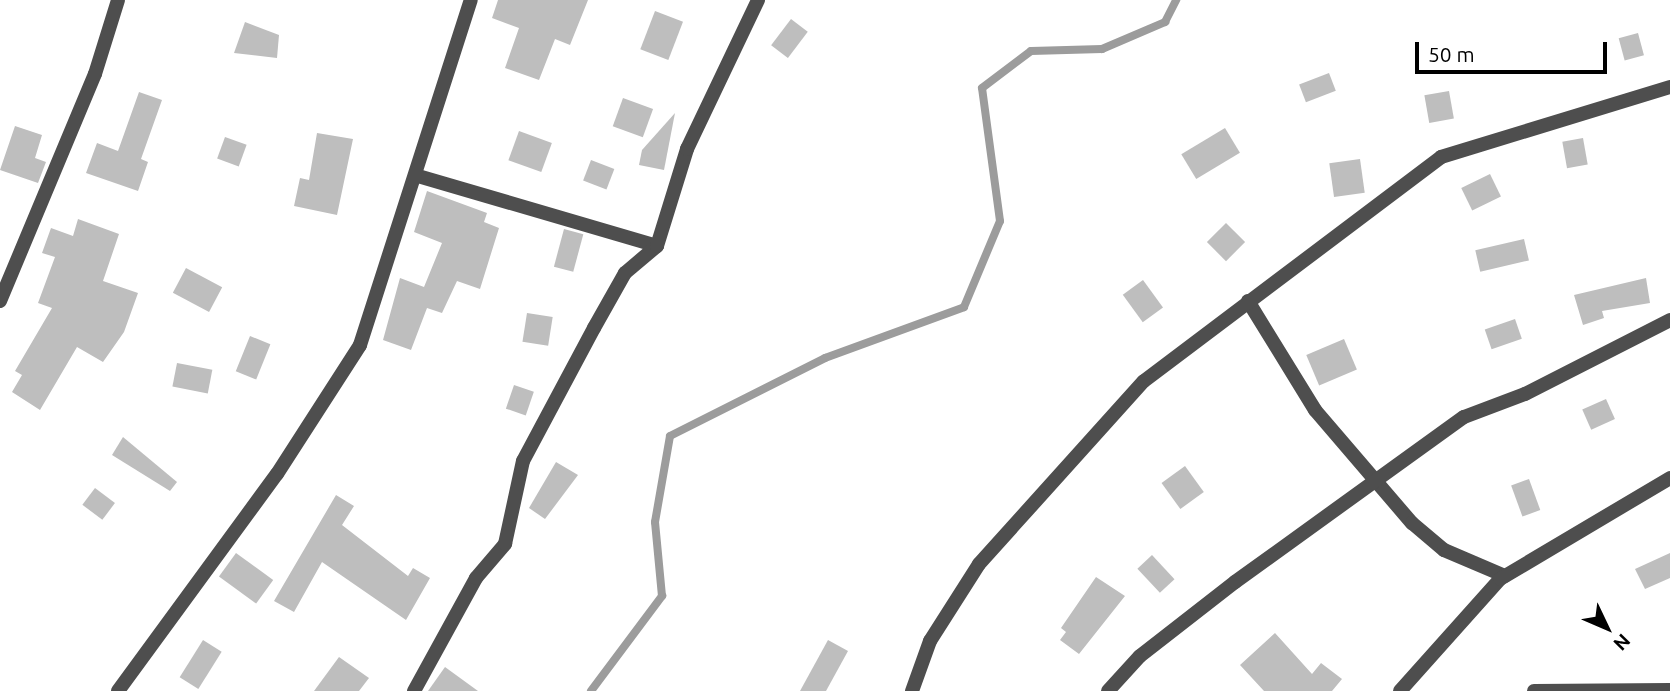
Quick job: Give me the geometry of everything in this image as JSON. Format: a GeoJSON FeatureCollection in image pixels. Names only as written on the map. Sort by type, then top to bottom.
{"type":"FeatureCollection","features":[{"type":"Feature","properties":{"kind":"street"},"geometry":{"type":"LineString","coordinates":[[0,301],[95,74],[118,0]]}},
{"type":"Feature","properties":{"kind":"street"},"geometry":{"type":"LineString","coordinates":[[118,691],[277,474],[360,345],[418,176],[471,0]]}},
{"type":"Feature","properties":{"kind":"street"},"geometry":{"type":"LineString","coordinates":[[414,691],[476,578],[505,544],[523,461],[594,328],[625,273],[657,246],[687,149],[758,0]]}},
{"type":"Feature","properties":{"kind":"street"},"geometry":{"type":"LineString","coordinates":[[912,691],[930,641],[979,564],[1049,480],[1144,381],[1441,157],[1670,87]]}},
{"type":"Feature","properties":{"kind":"street"},"geometry":{"type":"LineString","coordinates":[[418,176],[657,246]]}},
{"type":"Feature","properties":{"kind":"street"},"geometry":{"type":"LineString","coordinates":[[1248,302],[1315,410],[1374,481],[1430,541],[1505,576]]}},
{"type":"Feature","properties":{"kind":"street"},"geometry":{"type":"LineString","coordinates":[[1108,691],[1140,656],[1464,417],[1525,394],[1670,320]]}},
{"type":"Feature","properties":{"kind":"street"},"geometry":{"type":"LineString","coordinates":[[1399,691],[1505,576],[1670,478]]}},
{"type":"Feature","properties":{"kind":"street"},"geometry":{"type":"LineString","coordinates":[[1534,691],[1670,690]]}},
{"type":"Feature","properties":{"kind":"building"},"geometry":{"type":"Polygon","coordinates":[[[498,0],[588,0],[570,45],[555,39],[539,80],[505,68],[519,28],[492,18],[498,0]]]}},
{"type":"Feature","properties":{"kind":"building"},"geometry":{"type":"Polygon","coordinates":[[[655,11],[683,22],[668,60],[640,49],[655,11]]]}},
{"type":"Feature","properties":{"kind":"building"},"geometry":{"type":"Polygon","coordinates":[[[791,19],[808,32],[788,58],[771,45],[791,19]]]}},
{"type":"Feature","properties":{"kind":"building"},"geometry":{"type":"Polygon","coordinates":[[[245,22],[279,35],[277,58],[234,53],[245,22]]]}},
{"type":"Feature","properties":{"kind":"building"},"geometry":{"type":"Polygon","coordinates":[[[1638,33],[1644,55],[1625,60],[1619,38],[1638,33]]]}},
{"type":"Feature","properties":{"kind":"building"},"geometry":{"type":"Polygon","coordinates":[[[1329,73],[1336,91],[1306,102],[1299,84],[1329,73]]]}},
{"type":"Feature","properties":{"kind":"building"},"geometry":{"type":"Polygon","coordinates":[[[1449,91],[1454,119],[1429,123],[1424,95],[1449,91]]]}},
{"type":"Feature","properties":{"kind":"building"},"geometry":{"type":"Polygon","coordinates":[[[139,92],[162,100],[141,159],[148,162],[138,191],[86,173],[97,143],[118,151],[139,92]]]}},
{"type":"Feature","properties":{"kind":"building"},"geometry":{"type":"Polygon","coordinates":[[[623,98],[653,109],[643,137],[613,126],[623,98]]]}},
{"type":"Feature","properties":{"kind":"building"},"geometry":{"type":"Polygon","coordinates":[[[675,113],[664,170],[639,165],[642,150],[675,113]]]}},
{"type":"Feature","properties":{"kind":"building"},"geometry":{"type":"Polygon","coordinates":[[[15,126],[42,135],[35,158],[46,162],[38,183],[0,170],[15,126]]]}},
{"type":"Feature","properties":{"kind":"building"},"geometry":{"type":"Polygon","coordinates":[[[1225,128],[1240,153],[1196,179],[1181,154],[1225,128]]]}},
{"type":"Feature","properties":{"kind":"building"},"geometry":{"type":"Polygon","coordinates":[[[519,131],[552,143],[541,172],[508,160],[519,131]]]}},
{"type":"Feature","properties":{"kind":"building"},"geometry":{"type":"Polygon","coordinates":[[[317,133],[353,139],[337,215],[294,206],[300,178],[309,180],[317,133]]]}},
{"type":"Feature","properties":{"kind":"building"},"geometry":{"type":"Polygon","coordinates":[[[225,137],[247,145],[239,166],[217,159],[225,137]]]}},
{"type":"Feature","properties":{"kind":"building"},"geometry":{"type":"Polygon","coordinates":[[[1583,138],[1588,165],[1567,168],[1562,142],[1583,138]]]}},
{"type":"Feature","properties":{"kind":"building"},"geometry":{"type":"Polygon","coordinates":[[[1360,159],[1365,193],[1334,197],[1329,163],[1360,159]]]}},
{"type":"Feature","properties":{"kind":"building"},"geometry":{"type":"Polygon","coordinates":[[[591,160],[614,169],[606,189],[583,181],[591,160]]]}},
{"type":"Feature","properties":{"kind":"building"},"geometry":{"type":"Polygon","coordinates":[[[1490,174],[1501,196],[1472,210],[1461,188],[1490,174]]]}},
{"type":"Feature","properties":{"kind":"building"},"geometry":{"type":"Polygon","coordinates":[[[427,191],[487,213],[484,222],[499,228],[480,289],[457,281],[442,313],[427,308],[411,350],[383,340],[400,278],[424,287],[442,243],[414,232],[427,191]]]}},
{"type":"Feature","properties":{"kind":"building"},"geometry":{"type":"Polygon","coordinates":[[[78,219],[119,234],[103,281],[138,293],[124,332],[103,362],[77,347],[40,410],[12,392],[22,375],[15,371],[52,308],[38,303],[55,257],[42,253],[51,228],[73,236],[78,219]]]}},
{"type":"Feature","properties":{"kind":"building"},"geometry":{"type":"Polygon","coordinates":[[[1226,223],[1245,242],[1226,261],[1207,242],[1226,223]]]}},
{"type":"Feature","properties":{"kind":"building"},"geometry":{"type":"Polygon","coordinates":[[[564,229],[583,234],[573,272],[554,267],[564,229]]]}},
{"type":"Feature","properties":{"kind":"building"},"geometry":{"type":"Polygon","coordinates":[[[1524,239],[1529,260],[1480,272],[1475,250],[1524,239]]]}},
{"type":"Feature","properties":{"kind":"building"},"geometry":{"type":"Polygon","coordinates":[[[186,268],[222,287],[209,312],[173,293],[186,268]]]}},
{"type":"Feature","properties":{"kind":"building"},"geometry":{"type":"Polygon","coordinates":[[[1646,278],[1650,303],[1602,311],[1604,318],[1583,325],[1574,295],[1646,278]]]}},
{"type":"Feature","properties":{"kind":"building"},"geometry":{"type":"Polygon","coordinates":[[[1143,280],[1163,308],[1143,322],[1123,295],[1143,280]]]}},
{"type":"Feature","properties":{"kind":"building"},"geometry":{"type":"Polygon","coordinates":[[[527,313],[553,317],[548,346],[522,342],[527,313]]]}},
{"type":"Feature","properties":{"kind":"building"},"geometry":{"type":"Polygon","coordinates":[[[1515,319],[1522,339],[1492,349],[1485,329],[1515,319]]]}},
{"type":"Feature","properties":{"kind":"building"},"geometry":{"type":"Polygon","coordinates":[[[250,336],[270,344],[256,379],[236,371],[250,336]]]}},
{"type":"Feature","properties":{"kind":"building"},"geometry":{"type":"Polygon","coordinates":[[[1344,339],[1357,369],[1319,385],[1306,355],[1344,339]]]}},
{"type":"Feature","properties":{"kind":"building"},"geometry":{"type":"Polygon","coordinates":[[[177,363],[212,370],[208,393],[172,387],[177,363]]]}},
{"type":"Feature","properties":{"kind":"building"},"geometry":{"type":"Polygon","coordinates":[[[514,385],[534,392],[526,415],[506,409],[514,385]]]}},
{"type":"Feature","properties":{"kind":"building"},"geometry":{"type":"Polygon","coordinates":[[[1606,399],[1615,419],[1591,430],[1582,410],[1606,399]]]}},
{"type":"Feature","properties":{"kind":"building"},"geometry":{"type":"Polygon","coordinates":[[[123,437],[177,482],[170,491],[112,455],[123,437]]]}},
{"type":"Feature","properties":{"kind":"building"},"geometry":{"type":"Polygon","coordinates":[[[556,462],[578,475],[545,519],[529,508],[556,462]]]}},
{"type":"Feature","properties":{"kind":"building"},"geometry":{"type":"Polygon","coordinates":[[[1185,466],[1204,492],[1180,509],[1162,483],[1185,466]]]}},
{"type":"Feature","properties":{"kind":"building"},"geometry":{"type":"Polygon","coordinates":[[[1529,479],[1540,510],[1522,517],[1511,485],[1529,479]]]}},
{"type":"Feature","properties":{"kind":"building"},"geometry":{"type":"Polygon","coordinates":[[[95,488],[115,503],[102,520],[82,505],[95,488]]]}},
{"type":"Feature","properties":{"kind":"building"},"geometry":{"type":"Polygon","coordinates":[[[336,495],[354,506],[342,525],[408,576],[413,568],[430,578],[406,620],[322,562],[294,612],[274,601],[336,495]]]}},
{"type":"Feature","properties":{"kind":"building"},"geometry":{"type":"Polygon","coordinates":[[[236,553],[273,580],[256,603],[219,576],[236,553]]]}},
{"type":"Feature","properties":{"kind":"building"},"geometry":{"type":"Polygon","coordinates":[[[1670,553],[1670,578],[1645,589],[1635,569],[1670,553]]]}},
{"type":"Feature","properties":{"kind":"building"},"geometry":{"type":"Polygon","coordinates":[[[1152,555],[1175,579],[1160,593],[1137,569],[1152,555]]]}},
{"type":"Feature","properties":{"kind":"building"},"geometry":{"type":"Polygon","coordinates":[[[1096,577],[1125,596],[1079,654],[1060,640],[1066,632],[1061,628],[1096,577]]]}},
{"type":"Feature","properties":{"kind":"building"},"geometry":{"type":"Polygon","coordinates":[[[1275,633],[1312,674],[1321,663],[1342,679],[1332,691],[1264,691],[1240,665],[1275,633]]]}},
{"type":"Feature","properties":{"kind":"building"},"geometry":{"type":"Polygon","coordinates":[[[203,640],[222,652],[198,689],[180,677],[203,640]]]}},
{"type":"Feature","properties":{"kind":"building"},"geometry":{"type":"Polygon","coordinates":[[[828,640],[848,651],[826,691],[800,691],[828,640]]]}},
{"type":"Feature","properties":{"kind":"building"},"geometry":{"type":"Polygon","coordinates":[[[339,657],[369,678],[359,691],[314,691],[339,657]]]}},
{"type":"Feature","properties":{"kind":"building"},"geometry":{"type":"Polygon","coordinates":[[[445,667],[478,691],[428,691],[445,667]]]}},
{"type":"Feature","properties":{"kind":"waterway"},"geometry":{"type":"LineString","coordinates":[[591,691],[662,596],[655,522],[670,436],[825,358],[964,307],[1000,221],[982,88],[1031,51],[1102,49],[1165,22],[1176,0]]}}]}
